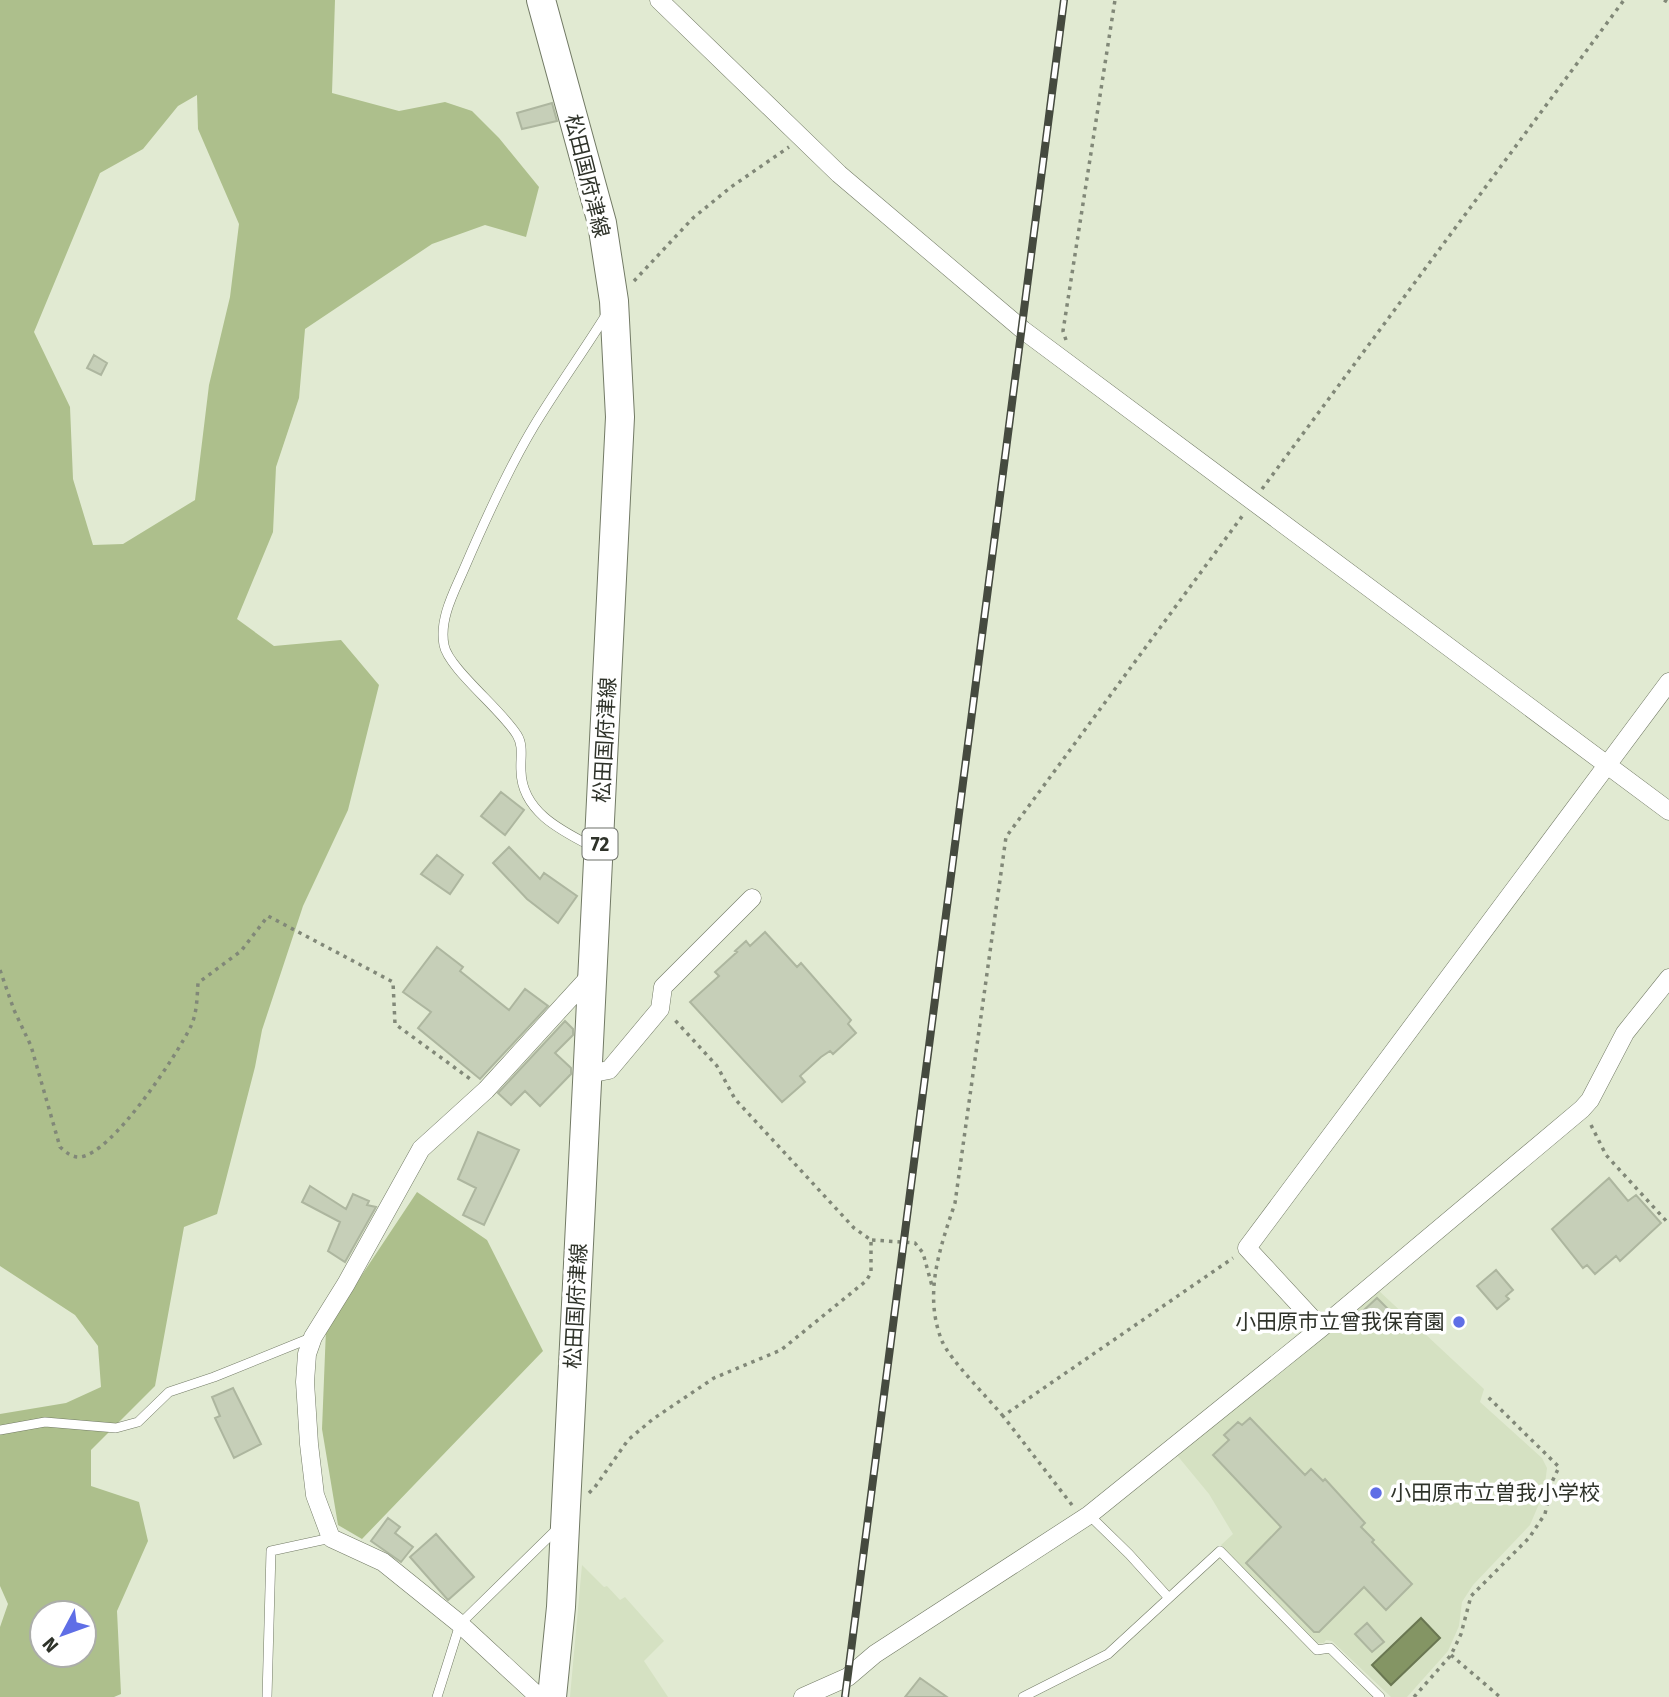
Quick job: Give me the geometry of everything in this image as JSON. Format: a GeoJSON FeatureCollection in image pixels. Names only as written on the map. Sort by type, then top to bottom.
{"type":"FeatureCollection","features":[{"type":"Feature","properties":{"kind":"main road","name":"松田国府津線"},"geometry":{"type":"LineString","coordinates":[[541,0],[601,223],[614,301],[620,417],[566,1514],[561,1607],[552,1697]]}},
{"type":"Feature","properties":{"kind":"street"},"geometry":{"type":"LineString","coordinates":[[659,0],[839,174],[1023,330],[1669,811]]}},
{"type":"Feature","properties":{"kind":"street"},"geometry":{"type":"LineString","coordinates":[[1321,1328],[1247,1248],[1669,682]]}},
{"type":"Feature","properties":{"kind":"street"},"geometry":{"type":"LineString","coordinates":[[589,1074],[608,1070],[660,1009],[663,987],[752,898]]}},
{"type":"Feature","properties":{"kind":"street"},"geometry":{"type":"LineString","coordinates":[[539,1697],[460,1624],[383,1562],[331,1538],[316,1495],[309,1444],[305,1382],[307,1354],[313,1337],[346,1284],[421,1149],[486,1090],[592,974]]}},
{"type":"Feature","properties":{"kind":"street"},"geometry":{"type":"LineString","coordinates":[[803,1697],[848,1677],[874,1654],[1085,1516],[1321,1328],[1582,1109],[1590,1100],[1625,1033],[1669,978]]}},
{"type":"Feature","properties":{"kind":"lane"},"geometry":{"type":"LineString","coordinates":[[600,851],[557,828],[537,810],[525,794],[520,772],[522,754],[519,737],[455,664],[444,646],[447,610],[488,512],[534,426],[575,366],[614,301]]}},
{"type":"Feature","properties":{"kind":"lane"},"geometry":{"type":"LineString","coordinates":[[0,1430],[45,1422],[116,1427],[138,1422],[169,1392],[313,1337]]}},
{"type":"Feature","properties":{"kind":"lane"},"geometry":{"type":"LineString","coordinates":[[436,1697],[460,1624],[566,1514]]}},
{"type":"Feature","properties":{"kind":"lane"},"geometry":{"type":"LineString","coordinates":[[1085,1516],[1129,1554],[1168,1597]]}},
{"type":"Feature","properties":{"kind":"lane"},"geometry":{"type":"LineString","coordinates":[[267,1697],[271,1550],[331,1538]]}},
{"type":"Feature","properties":{"kind":"lane"},"geometry":{"type":"LineString","coordinates":[[1023,1697],[1108,1654],[1220,1551],[1317,1650],[1329,1648],[1380,1697]]}},
{"type":"Feature","properties":{"kind":"path"},"geometry":{"type":"LineString","coordinates":[[1067,344],[1063,331],[1115,0]]}},
{"type":"Feature","properties":{"kind":"path"},"geometry":{"type":"LineString","coordinates":[[1085,1516],[942,1342],[934,1312],[933,1288],[937,1258],[955,1203],[1006,836],[1624,0]]}},
{"type":"Feature","properties":{"kind":"path"},"geometry":{"type":"LineString","coordinates":[[1664,0],[1669,4]]}},
{"type":"Feature","properties":{"kind":"path"},"geometry":{"type":"LineString","coordinates":[[614,301],[693,218],[731,187],[802,138]]}},
{"type":"Feature","properties":{"kind":"path"},"geometry":{"type":"LineString","coordinates":[[0,970],[14,1010],[31,1046],[60,1147],[70,1155],[81,1157],[96,1151],[115,1135],[141,1102],[191,1025],[197,1006],[198,984],[241,951],[268,916],[393,982],[395,1024],[486,1090]]}},
{"type":"Feature","properties":{"kind":"path"},"geometry":{"type":"LineString","coordinates":[[660,1009],[673,1018],[717,1066],[735,1099],[854,1228],[872,1240],[915,1243],[923,1252],[926,1272],[933,1288]]}},
{"type":"Feature","properties":{"kind":"path"},"geometry":{"type":"LineString","coordinates":[[1582,1109],[1606,1155],[1669,1224]]}},
{"type":"Feature","properties":{"kind":"path"},"geometry":{"type":"LineString","coordinates":[[566,1514],[595,1487],[628,1440],[653,1419],[714,1378],[781,1350],[866,1281],[871,1273],[872,1240]]}},
{"type":"Feature","properties":{"kind":"path"},"geometry":{"type":"LineString","coordinates":[[1003,1416],[1247,1248]]}},
{"type":"Feature","properties":{"kind":"path"},"geometry":{"type":"LineString","coordinates":[[1414,1697],[1451,1655],[1461,1634],[1471,1596],[1529,1538],[1545,1514],[1552,1482],[1559,1467],[1487,1396]]}},
{"type":"Feature","properties":{"kind":"path"},"geometry":{"type":"LineString","coordinates":[[1451,1655],[1500,1697]]}},
{"type":"Feature","properties":{"kind":"shaded area"},"geometry":{"type":"Polygon","coordinates":[[[0,0],[335,0],[332,93],[399,111],[445,102],[472,111],[499,138],[539,187],[526,237],[485,225],[432,244],[305,329],[299,398],[276,467],[273,532],[237,619],[274,646],[341,640],[379,685],[348,810],[303,906],[262,1030],[217,1214],[184,1227],[155,1386],[91,1450],[91,1486],[139,1502],[148,1541],[117,1611],[121,1694],[114,1697],[0,1697],[0,1627],[8,1604],[0,1586],[0,1414],[66,1403],[101,1387],[98,1346],[75,1315],[0,1266],[0,0]],[[197,95],[178,106],[143,149],[100,173],[34,332],[70,407],[73,479],[93,545],[123,544],[195,500],[209,385],[230,297],[239,224],[198,129],[197,95]]]}},
{"type":"Feature","properties":{"kind":"shaded area"},"geometry":{"type":"Polygon","coordinates":[[[417,1192],[487,1240],[543,1351],[362,1539],[338,1525],[322,1429],[326,1329],[417,1192]]]}},
{"type":"Feature","properties":{"kind":"shaded area","name":"小田原市立曽我小学校"},"geometry":{"type":"Polygon","coordinates":[[[1378,1290],[1484,1389],[1480,1402],[1542,1458],[1547,1468],[1544,1492],[1530,1525],[1473,1585],[1462,1602],[1459,1626],[1448,1651],[1407,1697],[1391,1697],[1332,1641],[1316,1643],[1221,1545],[1233,1534],[1209,1494],[1176,1454],[1378,1290]]]}},
{"type":"Feature","properties":{"kind":"shaded area"},"geometry":{"type":"Polygon","coordinates":[[[582,1565],[620,1600],[625,1597],[664,1641],[644,1661],[668,1697],[570,1697],[582,1565]]]}},
{"type":"Feature","properties":{"kind":"shaded area"},"geometry":{"type":"Polygon","coordinates":[[[1421,1618],[1440,1638],[1391,1685],[1372,1665],[1421,1618]]]}},
{"type":"Feature","properties":{"kind":"building"},"geometry":{"type":"Polygon","coordinates":[[[552,103],[557,121],[522,129],[517,113],[552,103]]]}},
{"type":"Feature","properties":{"kind":"building"},"geometry":{"type":"Polygon","coordinates":[[[94,355],[107,363],[101,375],[87,368],[94,355]]]}},
{"type":"Feature","properties":{"kind":"building"},"geometry":{"type":"Polygon","coordinates":[[[501,792],[524,810],[505,835],[481,816],[501,792]]]}},
{"type":"Feature","properties":{"kind":"building"},"geometry":{"type":"Polygon","coordinates":[[[509,847],[540,879],[544,873],[577,896],[558,923],[527,899],[493,863],[509,847]]]}},
{"type":"Feature","properties":{"kind":"building"},"geometry":{"type":"Polygon","coordinates":[[[437,855],[463,875],[450,894],[421,874],[437,855]]]}},
{"type":"Feature","properties":{"kind":"building"},"geometry":{"type":"Polygon","coordinates":[[[765,932],[797,967],[801,963],[851,1020],[848,1024],[856,1033],[833,1054],[830,1051],[821,1057],[800,1076],[805,1082],[782,1102],[690,1002],[719,976],[715,972],[737,952],[735,951],[746,941],[750,946],[765,932]]]}},
{"type":"Feature","properties":{"kind":"building"},"geometry":{"type":"Polygon","coordinates":[[[437,947],[463,967],[460,971],[509,1010],[525,989],[548,1006],[480,1079],[418,1028],[431,1012],[403,992],[437,947]]]}},
{"type":"Feature","properties":{"kind":"building"},"geometry":{"type":"Polygon","coordinates":[[[565,1021],[573,1029],[573,1035],[555,1053],[571,1068],[571,1074],[540,1106],[525,1091],[511,1105],[498,1093],[565,1021]]]}},
{"type":"Feature","properties":{"kind":"building"},"geometry":{"type":"Polygon","coordinates":[[[478,1132],[519,1150],[484,1225],[463,1215],[476,1188],[458,1179],[478,1132]]]}},
{"type":"Feature","properties":{"kind":"building"},"geometry":{"type":"Polygon","coordinates":[[[1609,1178],[1628,1201],[1636,1195],[1661,1223],[1620,1261],[1616,1256],[1595,1274],[1587,1265],[1583,1268],[1552,1229],[1609,1178]]]}},
{"type":"Feature","properties":{"kind":"building"},"geometry":{"type":"Polygon","coordinates":[[[310,1186],[346,1209],[353,1194],[369,1201],[367,1205],[376,1207],[345,1262],[328,1251],[340,1222],[302,1202],[310,1186]]]}},
{"type":"Feature","properties":{"kind":"building"},"geometry":{"type":"Polygon","coordinates":[[[1496,1270],[1513,1290],[1506,1296],[1509,1299],[1497,1309],[1477,1286],[1496,1270]]]}},
{"type":"Feature","properties":{"kind":"building"},"geometry":{"type":"Polygon","coordinates":[[[1377,1298],[1388,1309],[1376,1321],[1364,1310],[1377,1298]]]}},
{"type":"Feature","properties":{"kind":"building"},"geometry":{"type":"Polygon","coordinates":[[[233,1388],[261,1444],[234,1458],[215,1418],[220,1416],[212,1397],[233,1388]]]}},
{"type":"Feature","properties":{"kind":"building"},"geometry":{"type":"Polygon","coordinates":[[[1250,1418],[1305,1475],[1311,1469],[1323,1481],[1325,1479],[1365,1523],[1361,1527],[1374,1540],[1372,1542],[1412,1584],[1386,1610],[1364,1587],[1319,1632],[1314,1632],[1246,1563],[1281,1527],[1213,1455],[1229,1440],[1224,1435],[1238,1422],[1242,1425],[1250,1418]]]}},
{"type":"Feature","properties":{"kind":"building"},"geometry":{"type":"Polygon","coordinates":[[[388,1518],[400,1527],[395,1533],[413,1547],[401,1562],[371,1541],[388,1518]]]}},
{"type":"Feature","properties":{"kind":"building"},"geometry":{"type":"Polygon","coordinates":[[[436,1534],[474,1577],[448,1600],[410,1557],[436,1534]]]}},
{"type":"Feature","properties":{"kind":"building"},"geometry":{"type":"Polygon","coordinates":[[[1367,1623],[1384,1642],[1372,1652],[1355,1634],[1367,1623]]]}},
{"type":"Feature","properties":{"kind":"building"},"geometry":{"type":"Polygon","coordinates":[[[920,1678],[947,1697],[905,1697],[920,1678]]]}},
{"type":"Feature","properties":{"kind":"railway"},"geometry":{"type":"LineString","coordinates":[[845,1697],[1064,0]]}},
{"type":"Feature","properties":{"kind":"place","name":"小田原市立曾我保育園"},"geometry":{"type":"Point","coordinates":[1459,1322]}},
{"type":"Feature","properties":{"kind":"place","name":"小田原市立曽我小学校"},"geometry":{"type":"Point","coordinates":[1376,1493]}}]}
